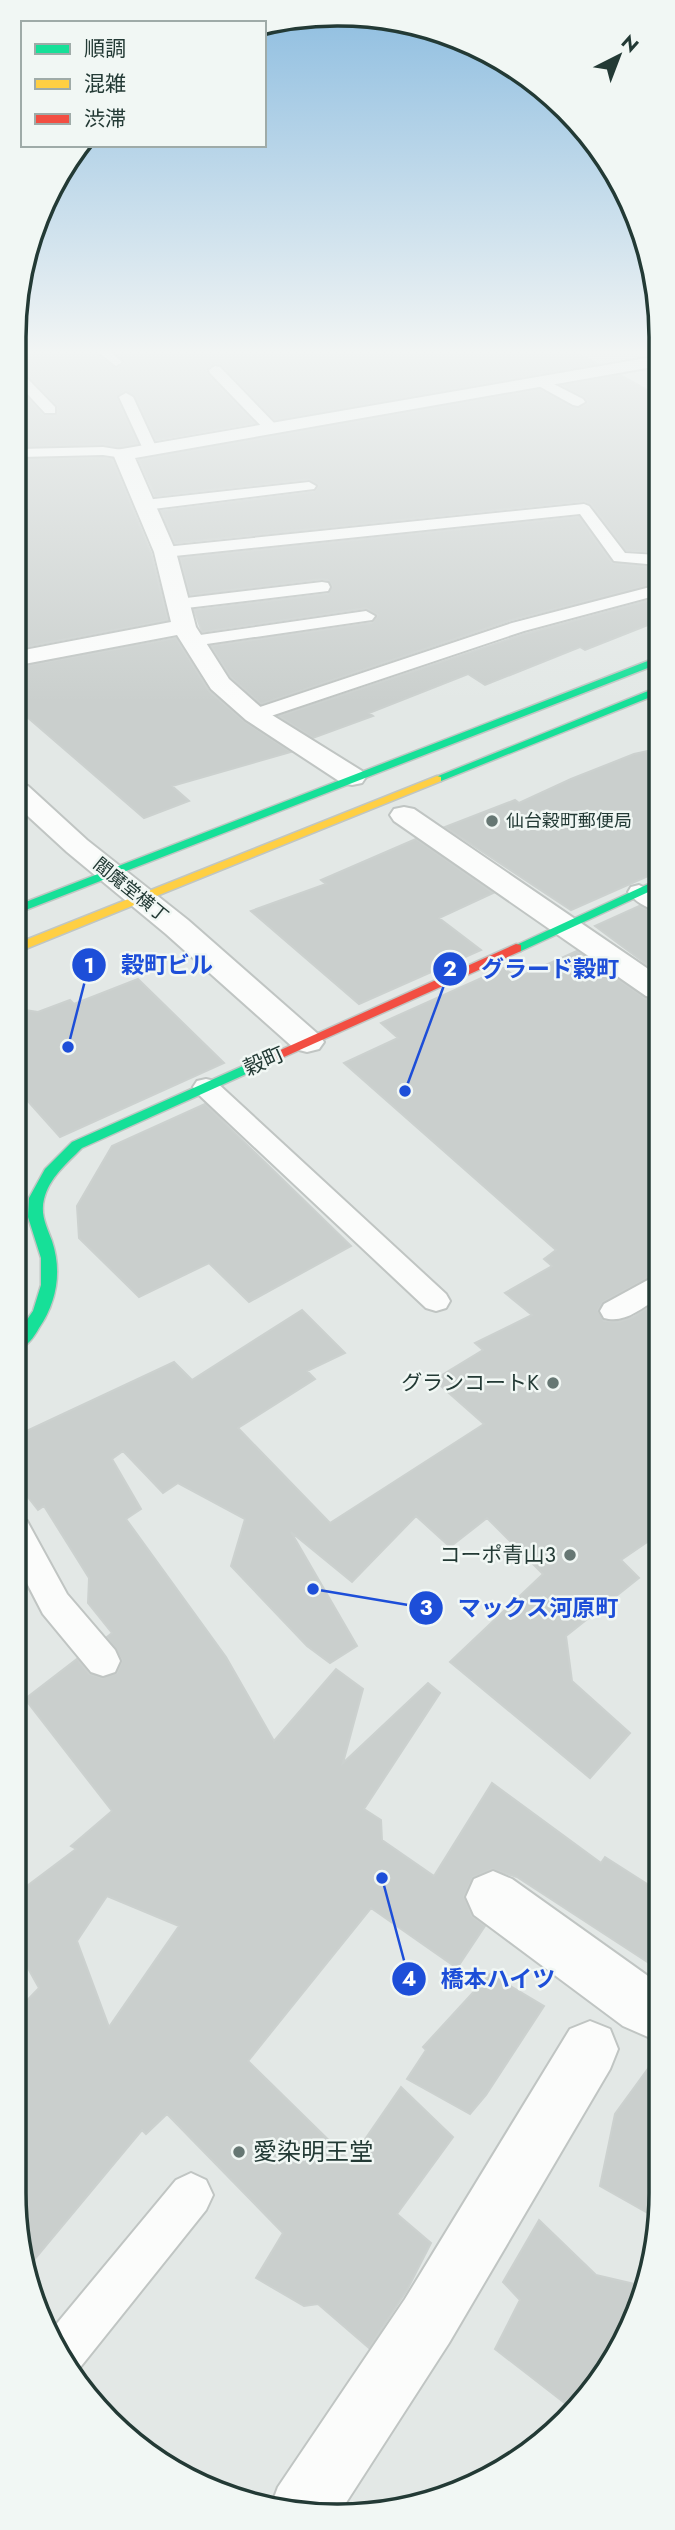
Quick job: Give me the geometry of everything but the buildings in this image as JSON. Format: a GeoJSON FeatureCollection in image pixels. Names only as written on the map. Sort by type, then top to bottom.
{"type":"FeatureCollection","features":[{"type":"Feature","properties":{"kind":"street"},"geometry":{"type":"LineString","coordinates":[[130,467],[154,516],[185,624],[220,684],[255,715],[350,767]]}},
{"type":"Feature","properties":{"kind":"street"},"geometry":{"type":"LineString","coordinates":[[26,657],[185,624]]}},
{"type":"Feature","properties":{"kind":"street"},"geometry":{"type":"LineString","coordinates":[[26,906],[244,821],[350,767],[649,663]]}},
{"type":"Feature","properties":{"kind":"street"},"geometry":{"type":"LineString","coordinates":[[26,945],[649,694]]}},
{"type":"Feature","properties":{"kind":"street","name":"閻魔堂横丁"},"geometry":{"type":"LineString","coordinates":[[26,798],[307,1042]]}},
{"type":"Feature","properties":{"kind":"street"},"geometry":{"type":"LineString","coordinates":[[365,808],[413,811],[565,926],[649,984]]}},
{"type":"Feature","properties":{"kind":"street","name":"穀町"},"geometry":{"type":"LineString","coordinates":[[26,1334],[47,1303],[51,1273],[38,1225],[26,1201],[77,1145],[565,926],[649,894]]}},
{"type":"Feature","properties":{"kind":"street"},"geometry":{"type":"LineString","coordinates":[[493,1897],[649,2009]]}},
{"type":"Feature","properties":{"kind":"street"},"geometry":{"type":"LineString","coordinates":[[308,2502],[427,2321],[590,2049]]}},
{"type":"Feature","properties":{"kind":"lane"},"geometry":{"type":"LineString","coordinates":[[154,516],[309,486]]}},
{"type":"Feature","properties":{"kind":"lane"},"geometry":{"type":"LineString","coordinates":[[164,552],[584,509],[620,558],[649,560]]}},
{"type":"Feature","properties":{"kind":"lane"},"geometry":{"type":"LineString","coordinates":[[185,624],[322,587]]}},
{"type":"Feature","properties":{"kind":"lane"},"geometry":{"type":"LineString","coordinates":[[255,715],[518,627],[649,592]]}},
{"type":"Feature","properties":{"kind":"lane"},"geometry":{"type":"LineString","coordinates":[[185,624],[366,616]]}},
{"type":"Feature","properties":{"kind":"lane"},"geometry":{"type":"LineString","coordinates":[[206,1087],[436,1301]]}},
{"type":"Feature","properties":{"kind":"lane"},"geometry":{"type":"LineString","coordinates":[[614,1311],[649,1290]]}},
{"type":"Feature","properties":{"kind":"lane"},"geometry":{"type":"LineString","coordinates":[[26,1549],[55,1604],[103,1661]]}},
{"type":"Feature","properties":{"kind":"lane"},"geometry":{"type":"LineString","coordinates":[[68,2347],[191,2195]]}},
{"type":"Feature","properties":{"kind":"traffic: fast"},"geometry":{"type":"LineString","coordinates":[[26,906],[649,664]]}},
{"type":"Feature","properties":{"kind":"traffic: fast"},"geometry":{"type":"LineString","coordinates":[[437,779],[649,694]]}},
{"type":"Feature","properties":{"kind":"traffic: fast"},"geometry":{"type":"LineString","coordinates":[[516,948],[649,888]]}},
{"type":"Feature","properties":{"kind":"traffic: fast"},"geometry":{"type":"LineString","coordinates":[[26,1334],[41,1311],[49,1285],[48,1258],[35,1208],[40,1189],[56,1165],[77,1145],[261,1062]]}},
{"type":"Feature","properties":{"kind":"traffic: slow"},"geometry":{"type":"LineString","coordinates":[[26,945],[437,779]]}},
{"type":"Feature","properties":{"kind":"traffic: jam"},"geometry":{"type":"LineString","coordinates":[[261,1062],[516,948]]}},
{"type":"Feature","properties":{"kind":"place","name":"仙台穀町郵便局"},"geometry":{"type":"Point","coordinates":[492,821]}},
{"type":"Feature","properties":{"kind":"place","name":"穀町ビル"},"geometry":{"type":"Point","coordinates":[68,1047]}},
{"type":"Feature","properties":{"kind":"place","name":"グラード穀町"},"geometry":{"type":"Point","coordinates":[405,1091]}},
{"type":"Feature","properties":{"kind":"place","name":"グランコートK"},"geometry":{"type":"Point","coordinates":[553,1383]}},
{"type":"Feature","properties":{"kind":"place","name":"コーポ青山3"},"geometry":{"type":"Point","coordinates":[570,1555]}},
{"type":"Feature","properties":{"kind":"place","name":"マックス河原町"},"geometry":{"type":"Point","coordinates":[313,1589]}},
{"type":"Feature","properties":{"kind":"place","name":"橋本ハイツ"},"geometry":{"type":"Point","coordinates":[382,1878]}},
{"type":"Feature","properties":{"kind":"place","name":"愛染明王堂"},"geometry":{"type":"Point","coordinates":[239,2152]}}]}
